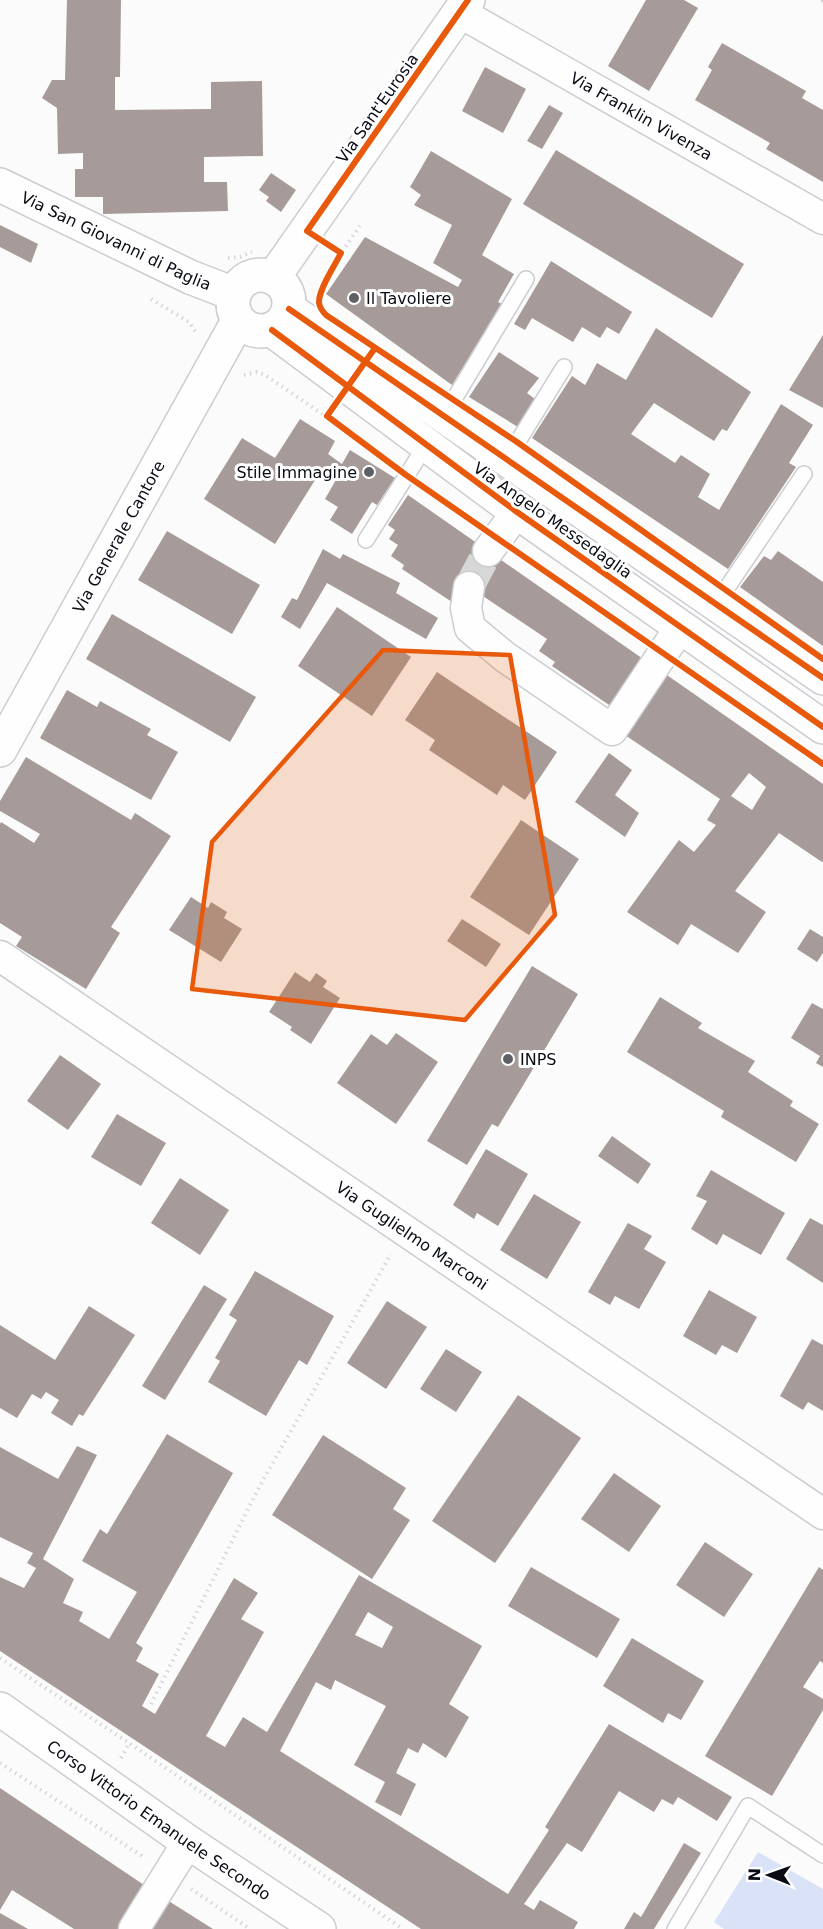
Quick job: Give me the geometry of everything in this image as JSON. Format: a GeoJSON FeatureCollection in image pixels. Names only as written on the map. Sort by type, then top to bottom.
{"type":"FeatureCollection","features":[{"type":"Feature","properties":{"kind":"main road","name":"Via Sant'Eurosia"},"geometry":{"type":"LineString","coordinates":[[265,264],[464,6]]}},
{"type":"Feature","properties":{"kind":"main road","name":"Via San Giovanni di Paglia"},"geometry":{"type":"LineString","coordinates":[[0,185],[190,277],[236,307]]}},
{"type":"Feature","properties":{"kind":"main road"},"geometry":{"type":"LineString","coordinates":[[265,264],[286,291],[289,300],[280,319],[262,332],[253,331],[236,307],[245,279],[254,276],[265,264]]}},
{"type":"Feature","properties":{"kind":"main road","name":"Via Generale Cantore"},"geometry":{"type":"LineString","coordinates":[[0,750],[236,307]]}},
{"type":"Feature","properties":{"kind":"main road","name":"Via Angelo Messedaglia"},"geometry":{"type":"LineString","coordinates":[[280,319],[364,363],[823,678]]}},
{"type":"Feature","properties":{"kind":"main road","name":"Via Angelo Messedaglia"},"geometry":{"type":"LineString","coordinates":[[280,319],[426,445],[517,512],[823,727]]}},
{"type":"Feature","properties":{"kind":"main road","name":"Corso Vittorio Emanuele Secondo"},"geometry":{"type":"LineString","coordinates":[[0,1709],[188,1842],[320,1929]]}},
{"type":"Feature","properties":{"kind":"street","name":"Via Franklin Vivenza"},"geometry":{"type":"LineString","coordinates":[[464,6],[823,219]]}},
{"type":"Feature","properties":{"kind":"street","name":"Via Angelo Messedaglia"},"geometry":{"type":"LineString","coordinates":[[488,551],[517,512]]}},
{"type":"Feature","properties":{"kind":"street"},"geometry":{"type":"LineString","coordinates":[[469,587],[465,608],[470,628],[505,657],[612,730],[681,626]]}},
{"type":"Feature","properties":{"kind":"street","name":"Via Guglielmo Marconi"},"geometry":{"type":"LineString","coordinates":[[0,956],[823,1514]]}},
{"type":"Feature","properties":{"kind":"street"},"geometry":{"type":"LineString","coordinates":[[134,1929],[188,1842]]}},
{"type":"Feature","properties":{"kind":"lane"},"geometry":{"type":"LineString","coordinates":[[444,416],[526,279]]}},
{"type":"Feature","properties":{"kind":"lane"},"geometry":{"type":"LineString","coordinates":[[507,459],[564,367]]}},
{"type":"Feature","properties":{"kind":"lane"},"geometry":{"type":"LineString","coordinates":[[366,540],[426,445]]}},
{"type":"Feature","properties":{"kind":"lane"},"geometry":{"type":"LineString","coordinates":[[716,604],[804,474]]}},
{"type":"Feature","properties":{"kind":"lane"},"geometry":{"type":"LineString","coordinates":[[675,1929],[748,1806],[823,1855]]}},
{"type":"Feature","properties":{"kind":"path"},"geometry":{"type":"LineString","coordinates":[[341,253],[360,226]]}},
{"type":"Feature","properties":{"kind":"path"},"geometry":{"type":"LineString","coordinates":[[219,259],[240,256],[265,264]]}},
{"type":"Feature","properties":{"kind":"path"},"geometry":{"type":"LineString","coordinates":[[236,382],[243,376],[257,372],[352,434]]}},
{"type":"Feature","properties":{"kind":"path"},"geometry":{"type":"LineString","coordinates":[[151,1704],[257,1491],[380,1271],[405,1231]]}},
{"type":"Feature","properties":{"kind":"path"},"geometry":{"type":"LineString","coordinates":[[0,1658],[404,1929]]}},
{"type":"Feature","properties":{"kind":"path"},"geometry":{"type":"LineString","coordinates":[[0,1763],[250,1929]]}},
{"type":"Feature","properties":{"kind":"highlighted area"},"geometry":{"type":"Polygon","coordinates":[[[383,650],[510,655],[555,915],[465,1020],[192,989],[212,842],[383,650]]]}},
{"type":"Feature","properties":{"kind":"shaded area"},"geometry":{"type":"Polygon","coordinates":[[[758,1852],[823,1889],[823,1929],[724,1929],[714,1922],[758,1852]]]}},
{"type":"Feature","properties":{"kind":"building"},"geometry":{"type":"Polygon","coordinates":[[[67,0],[121,0],[120,77],[115,77],[115,110],[211,109],[211,82],[262,81],[263,156],[204,157],[204,182],[227,182],[228,211],[103,214],[103,197],[75,197],[75,169],[83,169],[83,153],[58,154],[57,108],[42,98],[52,80],[65,80],[67,0]]]}},
{"type":"Feature","properties":{"kind":"building"},"geometry":{"type":"Polygon","coordinates":[[[646,0],[684,0],[698,8],[649,91],[608,66],[646,0]]]}},
{"type":"Feature","properties":{"kind":"building"},"geometry":{"type":"Polygon","coordinates":[[[722,43],[806,91],[802,98],[823,110],[823,182],[766,149],[770,143],[695,100],[712,70],[708,67],[722,43]]]}},
{"type":"Feature","properties":{"kind":"building"},"geometry":{"type":"Polygon","coordinates":[[[485,67],[526,89],[503,133],[462,111],[485,67]]]}},
{"type":"Feature","properties":{"kind":"building"},"geometry":{"type":"Polygon","coordinates":[[[549,105],[563,113],[542,149],[527,141],[549,105]]]}},
{"type":"Feature","properties":{"kind":"building"},"geometry":{"type":"Polygon","coordinates":[[[556,150],[744,264],[712,318],[523,204],[556,150]]]}},
{"type":"Feature","properties":{"kind":"building"},"geometry":{"type":"Polygon","coordinates":[[[431,151],[512,199],[482,255],[514,274],[498,302],[502,304],[452,385],[326,294],[365,237],[458,287],[462,280],[433,263],[452,225],[414,205],[421,195],[410,187],[431,151]]]}},
{"type":"Feature","properties":{"kind":"building"},"geometry":{"type":"Polygon","coordinates":[[[271,173],[296,190],[281,212],[266,201],[269,197],[259,190],[271,173]]]}},
{"type":"Feature","properties":{"kind":"building"},"geometry":{"type":"Polygon","coordinates":[[[0,225],[38,244],[31,263],[0,247],[0,225]]]}},
{"type":"Feature","properties":{"kind":"building"},"geometry":{"type":"Polygon","coordinates":[[[551,261],[632,312],[619,334],[607,327],[600,338],[582,327],[573,342],[532,318],[525,330],[514,324],[551,261]]]}},
{"type":"Feature","properties":{"kind":"building"},"geometry":{"type":"Polygon","coordinates":[[[656,328],[751,392],[727,431],[722,429],[714,441],[654,403],[631,434],[675,463],[681,455],[710,474],[698,497],[719,510],[781,404],[813,425],[789,463],[796,467],[728,569],[532,438],[572,376],[585,385],[597,363],[626,380],[656,328]]]}},
{"type":"Feature","properties":{"kind":"building"},"geometry":{"type":"Polygon","coordinates":[[[823,335],[823,408],[789,390],[823,335]]]}},
{"type":"Feature","properties":{"kind":"building"},"geometry":{"type":"Polygon","coordinates":[[[499,352],[539,378],[527,393],[535,399],[518,427],[469,397],[499,352]]]}},
{"type":"Feature","properties":{"kind":"building"},"geometry":{"type":"Polygon","coordinates":[[[300,419],[335,441],[328,454],[342,464],[350,450],[395,478],[377,505],[372,502],[352,534],[330,520],[338,507],[325,499],[337,478],[322,469],[275,544],[204,499],[242,438],[275,458],[300,419]]]}},
{"type":"Feature","properties":{"kind":"building"},"geometry":{"type":"Polygon","coordinates":[[[408,495],[646,661],[615,709],[552,666],[555,662],[539,651],[547,639],[465,584],[452,602],[402,569],[404,565],[391,556],[398,545],[389,539],[395,530],[388,525],[408,495]]]}},
{"type":"Feature","properties":{"kind":"building"},"geometry":{"type":"Polygon","coordinates":[[[167,531],[260,585],[232,634],[138,580],[167,531]]]}},
{"type":"Feature","properties":{"kind":"building"},"geometry":{"type":"Polygon","coordinates":[[[323,549],[340,559],[343,554],[400,583],[396,593],[438,618],[426,639],[327,583],[300,629],[281,617],[292,598],[297,600],[323,549]]]}},
{"type":"Feature","properties":{"kind":"building"},"geometry":{"type":"Polygon","coordinates":[[[778,551],[823,582],[823,646],[740,587],[764,556],[771,560],[778,551]]]}},
{"type":"Feature","properties":{"kind":"building"},"geometry":{"type":"Polygon","coordinates":[[[337,607],[411,657],[372,716],[298,666],[337,607]]]}},
{"type":"Feature","properties":{"kind":"building"},"geometry":{"type":"Polygon","coordinates":[[[112,614],[256,697],[230,742],[86,659],[112,614]]]}},
{"type":"Feature","properties":{"kind":"building"},"geometry":{"type":"Polygon","coordinates":[[[437,672],[557,752],[525,800],[503,785],[497,795],[429,750],[435,740],[405,720],[437,672]]]}},
{"type":"Feature","properties":{"kind":"building"},"geometry":{"type":"Polygon","coordinates":[[[664,673],[823,784],[823,861],[779,833],[735,891],[766,912],[738,953],[691,924],[678,945],[627,912],[679,840],[694,852],[716,825],[707,820],[720,799],[622,733],[664,673]],[[749,773],[731,796],[752,810],[766,787],[749,773]]]}},
{"type":"Feature","properties":{"kind":"building"},"geometry":{"type":"Polygon","coordinates":[[[67,690],[97,707],[100,701],[151,729],[147,735],[178,752],[151,800],[40,738],[67,690]]]}},
{"type":"Feature","properties":{"kind":"building"},"geometry":{"type":"Polygon","coordinates":[[[609,753],[632,770],[615,795],[639,813],[625,837],[575,802],[609,753]]]}},
{"type":"Feature","properties":{"kind":"building"},"geometry":{"type":"Polygon","coordinates":[[[26,757],[131,820],[135,813],[171,836],[111,927],[120,933],[86,989],[16,946],[22,937],[0,923],[0,824],[1,822],[34,843],[40,834],[0,811],[0,801],[26,757]]]}},
{"type":"Feature","properties":{"kind":"building"},"geometry":{"type":"Polygon","coordinates":[[[521,820],[579,859],[529,935],[470,897],[521,820]]]}},
{"type":"Feature","properties":{"kind":"building"},"geometry":{"type":"Polygon","coordinates":[[[191,897],[208,908],[211,902],[227,912],[224,918],[242,929],[221,962],[169,930],[191,897]]]}},
{"type":"Feature","properties":{"kind":"building"},"geometry":{"type":"Polygon","coordinates":[[[462,919],[501,944],[486,967],[447,941],[462,919]]]}},
{"type":"Feature","properties":{"kind":"building"},"geometry":{"type":"Polygon","coordinates":[[[810,929],[823,937],[823,953],[817,962],[797,949],[810,929]]]}},
{"type":"Feature","properties":{"kind":"building","name":"INPS"},"geometry":{"type":"Polygon","coordinates":[[[532,966],[578,994],[498,1127],[492,1124],[467,1165],[427,1141],[532,966]]]}},
{"type":"Feature","properties":{"kind":"building"},"geometry":{"type":"Polygon","coordinates":[[[295,972],[310,982],[316,973],[327,981],[323,987],[340,998],[311,1044],[290,1030],[292,1027],[269,1012],[295,972]]]}},
{"type":"Feature","properties":{"kind":"building"},"geometry":{"type":"Polygon","coordinates":[[[660,997],[702,1023],[698,1028],[755,1061],[748,1072],[793,1101],[790,1106],[819,1124],[796,1162],[721,1117],[724,1111],[627,1052],[660,997]]]}},
{"type":"Feature","properties":{"kind":"building"},"geometry":{"type":"Polygon","coordinates":[[[812,1003],[823,1009],[823,1067],[816,1063],[820,1056],[791,1038],[812,1003]]]}},
{"type":"Feature","properties":{"kind":"building"},"geometry":{"type":"Polygon","coordinates":[[[396,1033],[438,1062],[396,1124],[337,1083],[371,1034],[387,1045],[396,1033]]]}},
{"type":"Feature","properties":{"kind":"building"},"geometry":{"type":"Polygon","coordinates":[[[60,1055],[101,1084],[68,1130],[27,1101],[60,1055]]]}},
{"type":"Feature","properties":{"kind":"building"},"geometry":{"type":"Polygon","coordinates":[[[117,1114],[166,1143],[141,1186],[91,1157],[117,1114]]]}},
{"type":"Feature","properties":{"kind":"building"},"geometry":{"type":"Polygon","coordinates":[[[612,1136],[651,1164],[638,1184],[598,1156],[612,1136]]]}},
{"type":"Feature","properties":{"kind":"building"},"geometry":{"type":"Polygon","coordinates":[[[486,1149],[528,1174],[498,1226],[477,1213],[474,1219],[453,1205],[486,1149]]]}},
{"type":"Feature","properties":{"kind":"building"},"geometry":{"type":"Polygon","coordinates":[[[711,1170],[785,1213],[761,1255],[723,1234],[717,1245],[691,1229],[707,1201],[696,1196],[711,1170]]]}},
{"type":"Feature","properties":{"kind":"building"},"geometry":{"type":"Polygon","coordinates":[[[180,1178],[229,1210],[200,1255],[151,1223],[180,1178]]]}},
{"type":"Feature","properties":{"kind":"building"},"geometry":{"type":"Polygon","coordinates":[[[534,1194],[581,1222],[547,1279],[500,1250],[534,1194]]]}},
{"type":"Feature","properties":{"kind":"building"},"geometry":{"type":"Polygon","coordinates":[[[810,1218],[823,1225],[823,1283],[786,1259],[810,1218]]]}},
{"type":"Feature","properties":{"kind":"building"},"geometry":{"type":"Polygon","coordinates":[[[628,1223],[652,1236],[644,1249],[666,1262],[639,1309],[615,1296],[610,1305],[588,1292],[628,1223]]]}},
{"type":"Feature","properties":{"kind":"building"},"geometry":{"type":"Polygon","coordinates":[[[255,1271],[334,1316],[307,1365],[299,1360],[266,1416],[208,1382],[220,1361],[215,1358],[237,1320],[229,1315],[255,1271]]]}},
{"type":"Feature","properties":{"kind":"building"},"geometry":{"type":"Polygon","coordinates":[[[204,1285],[227,1299],[165,1400],[142,1386],[204,1285]]]}},
{"type":"Feature","properties":{"kind":"building"},"geometry":{"type":"Polygon","coordinates":[[[709,1290],[757,1317],[737,1353],[722,1345],[716,1355],[683,1336],[709,1290]]]}},
{"type":"Feature","properties":{"kind":"building"},"geometry":{"type":"Polygon","coordinates":[[[387,1301],[427,1327],[386,1389],[347,1363],[387,1301]]]}},
{"type":"Feature","properties":{"kind":"building"},"geometry":{"type":"Polygon","coordinates":[[[89,1306],[135,1335],[83,1416],[79,1414],[72,1426],[51,1413],[59,1400],[46,1392],[41,1399],[32,1394],[17,1418],[0,1408],[0,1325],[55,1360],[89,1306]]]}},
{"type":"Feature","properties":{"kind":"building"},"geometry":{"type":"Polygon","coordinates":[[[812,1339],[823,1345],[823,1411],[808,1402],[803,1410],[780,1396],[812,1339]]]}},
{"type":"Feature","properties":{"kind":"building"},"geometry":{"type":"Polygon","coordinates":[[[446,1349],[482,1372],[456,1412],[420,1389],[446,1349]]]}},
{"type":"Feature","properties":{"kind":"building"},"geometry":{"type":"Polygon","coordinates":[[[518,1395],[581,1438],[495,1563],[432,1521],[518,1395]]]}},
{"type":"Feature","properties":{"kind":"building"},"geometry":{"type":"Polygon","coordinates":[[[167,1434],[233,1473],[136,1643],[143,1648],[136,1661],[159,1674],[142,1706],[155,1714],[234,1578],[258,1593],[241,1619],[264,1632],[206,1736],[225,1747],[243,1717],[267,1732],[359,1575],[482,1646],[449,1704],[469,1717],[446,1758],[423,1743],[418,1753],[408,1748],[396,1773],[416,1784],[401,1816],[375,1802],[385,1782],[354,1765],[386,1706],[335,1680],[331,1690],[316,1682],[280,1751],[508,1894],[549,1830],[545,1827],[609,1724],[732,1797],[717,1821],[678,1797],[673,1805],[662,1799],[654,1812],[619,1791],[582,1852],[567,1843],[524,1904],[534,1910],[540,1900],[578,1922],[574,1929],[421,1929],[0,1651],[0,1577],[24,1588],[36,1568],[27,1563],[33,1553],[0,1537],[0,1447],[58,1479],[77,1446],[97,1455],[43,1559],[74,1579],[63,1603],[83,1612],[79,1621],[109,1639],[137,1592],[82,1561],[100,1529],[107,1534],[167,1434]],[[368,1612],[355,1635],[382,1648],[393,1627],[368,1612]]]}},
{"type":"Feature","properties":{"kind":"building"},"geometry":{"type":"Polygon","coordinates":[[[323,1435],[406,1488],[393,1509],[410,1520],[372,1579],[272,1515],[323,1435]]]}},
{"type":"Feature","properties":{"kind":"building"},"geometry":{"type":"Polygon","coordinates":[[[614,1473],[661,1506],[629,1552],[581,1519],[614,1473]]]}},
{"type":"Feature","properties":{"kind":"building"},"geometry":{"type":"Polygon","coordinates":[[[705,1542],[753,1574],[724,1617],[676,1585],[705,1542]]]}},
{"type":"Feature","properties":{"kind":"building"},"geometry":{"type":"Polygon","coordinates":[[[531,1567],[620,1619],[597,1658],[508,1606],[531,1567]]]}},
{"type":"Feature","properties":{"kind":"building"},"geometry":{"type":"Polygon","coordinates":[[[819,1567],[823,1570],[823,1663],[820,1661],[803,1687],[823,1699],[823,1710],[772,1796],[705,1756],[819,1567]]]}},
{"type":"Feature","properties":{"kind":"building"},"geometry":{"type":"Polygon","coordinates":[[[632,1638],[704,1681],[681,1720],[668,1713],[663,1723],[603,1686],[632,1638]]]}},
{"type":"Feature","properties":{"kind":"building"},"geometry":{"type":"Polygon","coordinates":[[[0,1788],[147,1887],[122,1929],[74,1929],[12,1890],[0,1910],[0,1788]]]}},
{"type":"Feature","properties":{"kind":"building"},"geometry":{"type":"Polygon","coordinates":[[[684,1843],[701,1853],[654,1929],[624,1929],[634,1912],[641,1917],[684,1843]]]}},
{"type":"Feature","properties":{"kind":"building"},"geometry":{"type":"Polygon","coordinates":[[[167,1900],[213,1929],[150,1929],[167,1900]]]}},
{"type":"Feature","properties":{"kind":"building"},"geometry":{"type":"Polygon","coordinates":[[[0,1913],[28,1929],[0,1929],[0,1913]]]}},
{"type":"Feature","properties":{"kind":"tunnel"},"geometry":{"type":"LineString","coordinates":[[469,587],[488,551]]}},
{"type":"Feature","properties":{"kind":"cycle path"},"geometry":{"type":"LineString","coordinates":[[468,0],[307,231],[341,253],[321,291],[319,298],[321,308],[326,315],[517,442],[823,659]]}},
{"type":"Feature","properties":{"kind":"cycle path"},"geometry":{"type":"LineString","coordinates":[[289,309],[823,678]]}},
{"type":"Feature","properties":{"kind":"cycle path"},"geometry":{"type":"LineString","coordinates":[[272,330],[517,512],[823,727]]}},
{"type":"Feature","properties":{"kind":"cycle path"},"geometry":{"type":"LineString","coordinates":[[375,348],[327,416],[406,475],[823,764]]}},
{"type":"Feature","properties":{"kind":"place","name":"Il Tavoliere"},"geometry":{"type":"Point","coordinates":[354,298]}},
{"type":"Feature","properties":{"kind":"place","name":"Stile Immagine"},"geometry":{"type":"Point","coordinates":[369,472]}},
{"type":"Feature","properties":{"kind":"place","name":"INPS"},"geometry":{"type":"Point","coordinates":[508,1059]}}]}
